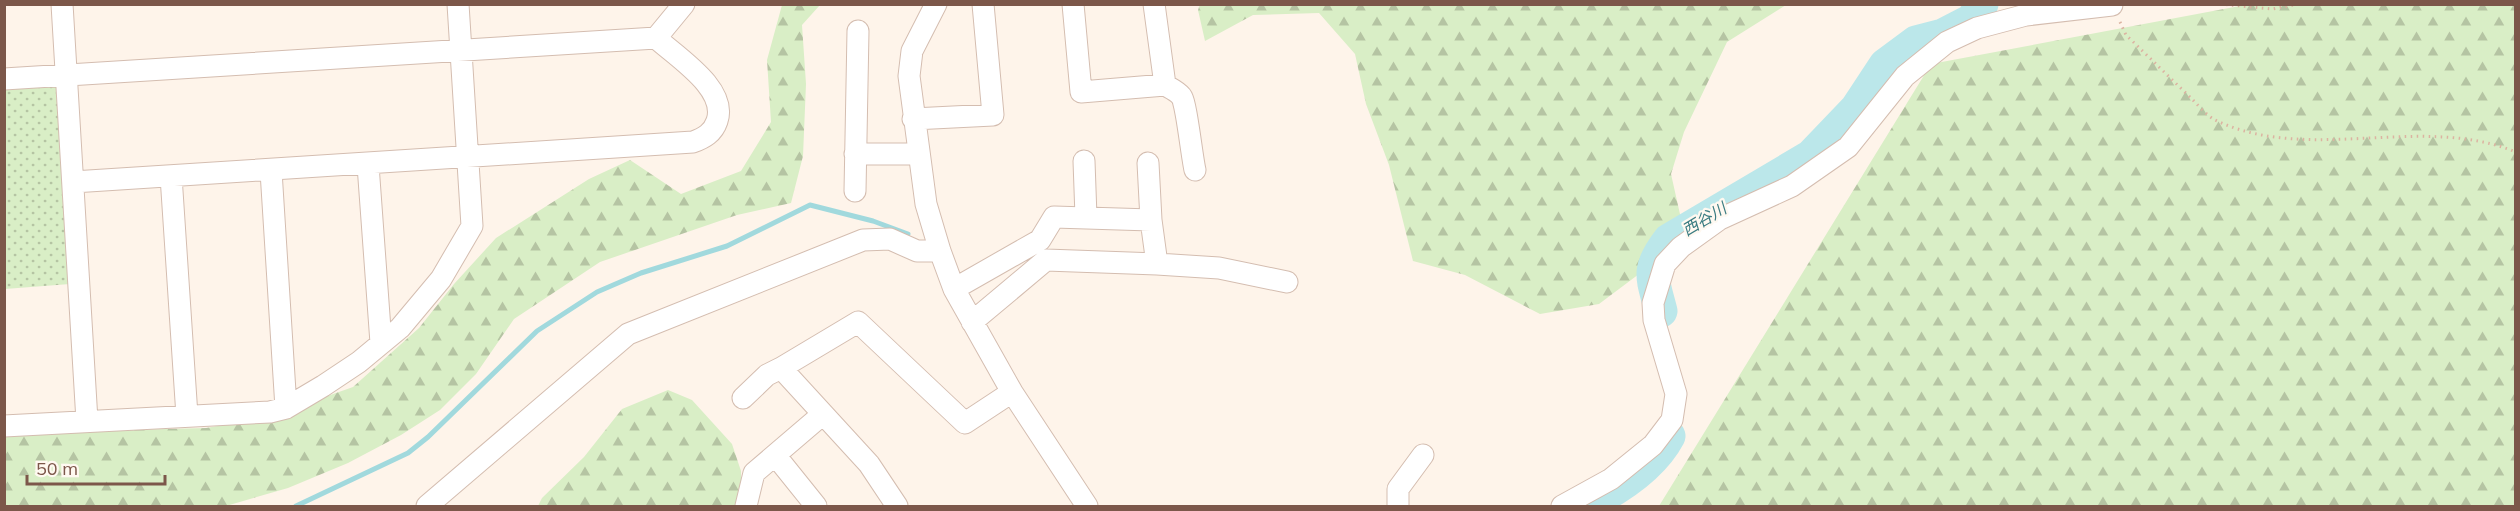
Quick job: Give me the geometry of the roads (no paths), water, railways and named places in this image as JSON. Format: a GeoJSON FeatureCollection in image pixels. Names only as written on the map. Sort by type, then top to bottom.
{"type":"FeatureCollection","features":[{"type":"Feature","properties":{"kind":"street"},"geometry":{"type":"LineString","coordinates":[[62,4],[87,421]]}},
{"type":"Feature","properties":{"kind":"street"},"geometry":{"type":"LineString","coordinates":[[4,426],[270,412],[286,408],[358,362],[400,327],[441,279],[472,226],[458,4]]}},
{"type":"Feature","properties":{"kind":"street"},"geometry":{"type":"LineString","coordinates":[[656,38],[684,4]]}},
{"type":"Feature","properties":{"kind":"street"},"geometry":{"type":"LineString","coordinates":[[936,4],[912,51],[909,76],[926,204],[939,251],[954,289],[1012,392],[1087,507]]}},
{"type":"Feature","properties":{"kind":"street"},"geometry":{"type":"LineString","coordinates":[[913,119],[993,115],[983,4]]}},
{"type":"Feature","properties":{"kind":"street"},"geometry":{"type":"LineString","coordinates":[[1073,4],[1080,92],[1165,85],[1182,96],[1187,108],[1187,133],[1195,170]]}},
{"type":"Feature","properties":{"kind":"street"},"geometry":{"type":"LineString","coordinates":[[1154,4],[1165,85]]}},
{"type":"Feature","properties":{"kind":"street"},"geometry":{"type":"LineString","coordinates":[[1562,507],[1611,479],[1653,445],[1672,420],[1676,394],[1654,320],[1653,303],[1665,264],[1681,247],[1720,219],[1792,186],[1848,147],[1905,76],[1947,42],[1977,28],[2026,15],[2112,5]]}},
{"type":"Feature","properties":{"kind":"street"},"geometry":{"type":"LineString","coordinates":[[855,191],[858,31]]}},
{"type":"Feature","properties":{"kind":"street"},"geometry":{"type":"LineString","coordinates":[[4,79],[656,38],[710,87],[720,105],[718,119],[712,132],[703,139],[693,142],[368,165],[73,182]]}},
{"type":"Feature","properties":{"kind":"street"},"geometry":{"type":"LineString","coordinates":[[855,154],[918,154]]}},
{"type":"Feature","properties":{"kind":"street"},"geometry":{"type":"LineString","coordinates":[[1084,161],[1086,217]]}},
{"type":"Feature","properties":{"kind":"street"},"geometry":{"type":"LineString","coordinates":[[1148,163],[1151,220],[1157,264]]}},
{"type":"Feature","properties":{"kind":"street"},"geometry":{"type":"LineString","coordinates":[[368,165],[381,343]]}},
{"type":"Feature","properties":{"kind":"street"},"geometry":{"type":"LineString","coordinates":[[271,171],[286,408]]}},
{"type":"Feature","properties":{"kind":"street"},"geometry":{"type":"LineString","coordinates":[[171,177],[187,416]]}},
{"type":"Feature","properties":{"kind":"street"},"geometry":{"type":"LineString","coordinates":[[954,289],[1040,240],[1054,217],[1151,220]]}},
{"type":"Feature","properties":{"kind":"street"},"geometry":{"type":"LineString","coordinates":[[429,506],[628,334],[863,240],[890,239],[917,251],[939,251]]}},
{"type":"Feature","properties":{"kind":"street"},"geometry":{"type":"LineString","coordinates":[[972,322],[1046,260],[1219,268],[1287,282]]}},
{"type":"Feature","properties":{"kind":"street"},"geometry":{"type":"LineString","coordinates":[[743,398],[767,375],[858,322],[965,423],[1012,392]]}},
{"type":"Feature","properties":{"kind":"street"},"geometry":{"type":"LineString","coordinates":[[781,368],[868,464],[897,507]]}},
{"type":"Feature","properties":{"kind":"street"},"geometry":{"type":"LineString","coordinates":[[746,507],[754,473],[823,414]]}},
{"type":"Feature","properties":{"kind":"street"},"geometry":{"type":"LineString","coordinates":[[774,455],[816,507]]}},
{"type":"Feature","properties":{"kind":"street"},"geometry":{"type":"LineString","coordinates":[[1398,507],[1398,489],[1423,455]]}},
{"type":"Feature","properties":{"kind":"waterway","name":"西谷川"},"geometry":{"type":"LineString","coordinates":[[1661,311],[1653,274],[1657,259],[1669,240],[1811,156],[1856,109],[1885,65],[1916,42],[1943,35],[1972,20],[1982,4]]}},
{"type":"Feature","properties":{"kind":"waterway"},"geometry":{"type":"LineString","coordinates":[[296,506],[408,453],[428,437],[537,331],[597,292],[641,273],[727,246],[810,205],[873,221],[908,234]]}},
{"type":"Feature","properties":{"kind":"waterway","name":"西谷川"},"geometry":{"type":"LineString","coordinates":[[1584,506],[1608,493],[1643,468],[1662,448],[1669,436]]}}]}
